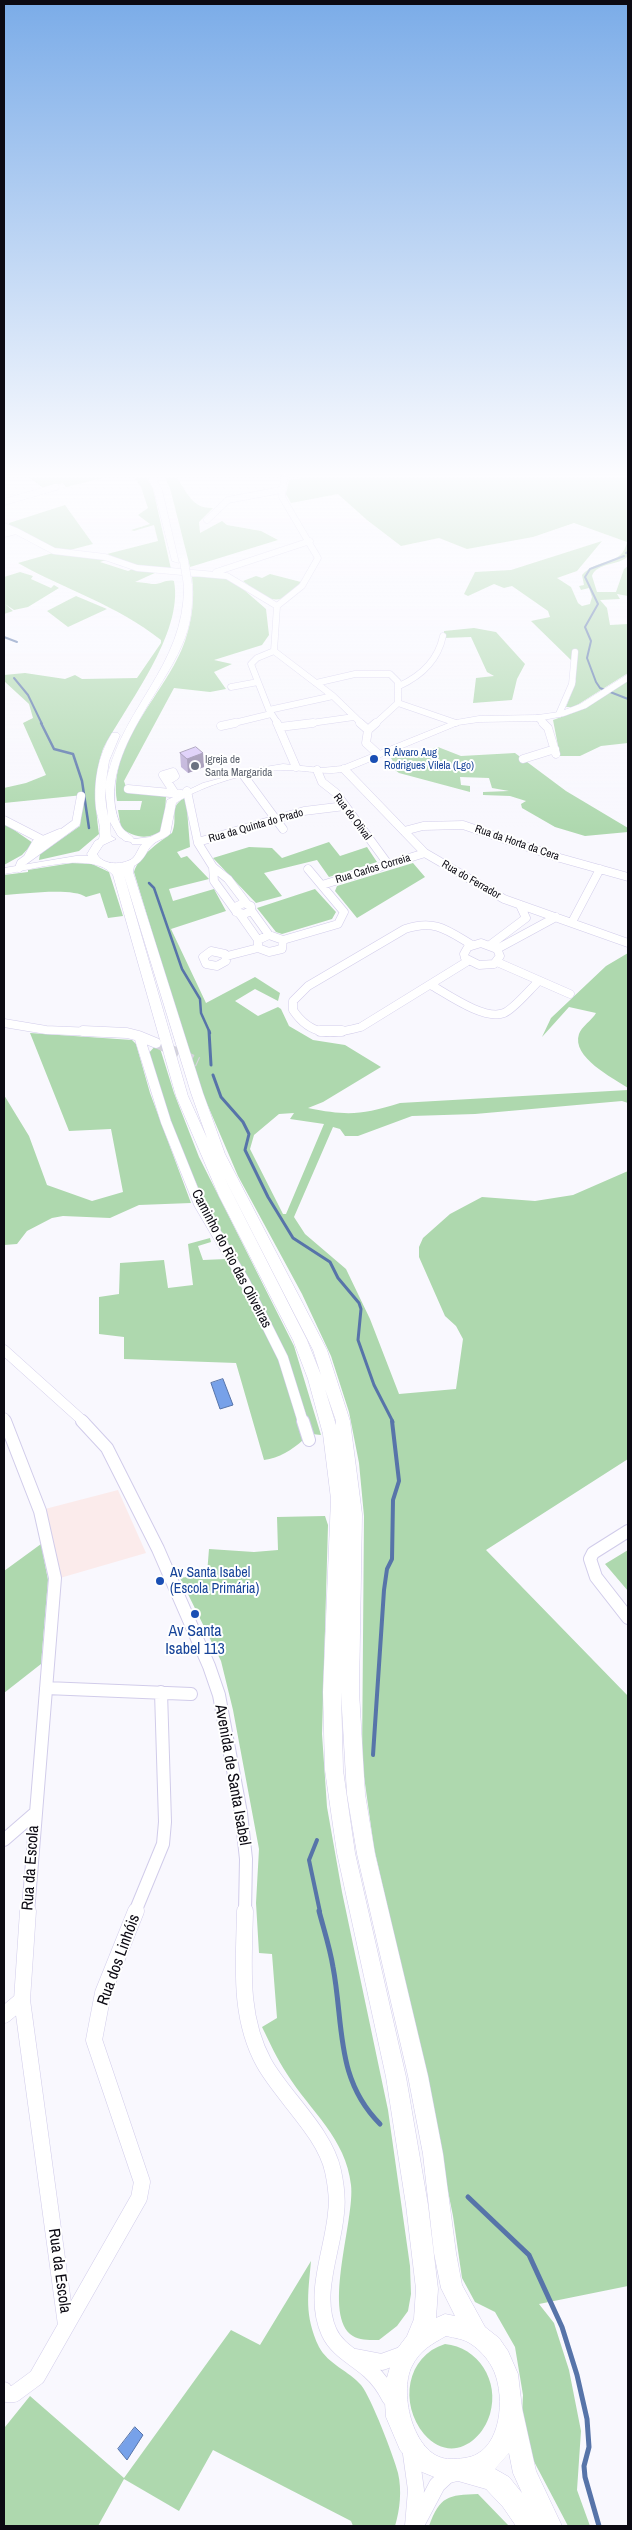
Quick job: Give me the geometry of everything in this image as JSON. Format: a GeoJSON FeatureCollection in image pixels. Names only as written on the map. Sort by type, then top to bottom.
{"type":"FeatureCollection","features":[{"type":"Feature","properties":{"kind":"main road"},"geometry":{"type":"LineString","coordinates":[[94,855],[104,841],[106,827],[102,816],[100,793],[106,756],[118,730],[167,648],[178,615],[182,596]]}},
{"type":"Feature","properties":{"kind":"main road"},"geometry":{"type":"LineString","coordinates":[[185,596],[187,614],[178,645],[167,668],[125,734],[114,765],[111,807],[117,830],[136,843],[140,858],[121,866],[118,874],[182,1096],[226,1196],[300,1340],[315,1379],[331,1434],[339,1499],[332,1692],[334,1770],[346,1853],[396,2077],[418,2215],[427,2305],[424,2319],[398,2371],[395,2388],[396,2408],[407,2441],[426,2463],[489,2478],[530,2517],[550,2526]]}},
{"type":"Feature","properties":{"kind":"main road"},"geometry":{"type":"LineString","coordinates":[[104,841],[136,843],[152,840],[166,832],[169,806],[181,792],[276,768],[331,771],[344,769],[456,723],[484,718],[538,718],[559,714],[583,706],[628,677]]}},
{"type":"Feature","properties":{"kind":"main road"},"geometry":{"type":"LineString","coordinates":[[4,871],[94,855],[121,866],[128,872],[197,1092],[219,1154],[320,1350],[344,1421],[354,1514],[350,1692],[356,1794],[366,1854],[420,2086],[433,2154],[445,2253],[452,2288],[476,2333]]}},
{"type":"Feature","properties":{"kind":"main road"},"geometry":{"type":"LineString","coordinates":[[411,2346],[430,2329],[445,2325],[461,2326],[476,2333],[491,2346],[503,2364],[510,2386],[512,2410],[525,2473],[530,2517]]}},
{"type":"Feature","properties":{"kind":"main road"},"geometry":{"type":"LineString","coordinates":[[458,2472],[482,2465],[497,2452],[507,2432],[512,2410]]}},
{"type":"Feature","properties":{"kind":"street"},"geometry":{"type":"LineString","coordinates":[[258,596],[269,604],[277,606]]}},
{"type":"Feature","properties":{"kind":"street"},"geometry":{"type":"LineString","coordinates":[[274,651],[277,606],[289,596]]}},
{"type":"Feature","properties":{"kind":"street"},"geometry":{"type":"LineString","coordinates":[[399,686],[426,669],[443,636]]}},
{"type":"Feature","properties":{"kind":"street"},"geometry":{"type":"LineString","coordinates":[[274,651],[257,658],[251,664],[270,712],[280,727],[296,768]]}},
{"type":"Feature","properties":{"kind":"street"},"geometry":{"type":"LineString","coordinates":[[274,651],[332,696],[368,730]]}},
{"type":"Feature","properties":{"kind":"street"},"geometry":{"type":"LineString","coordinates":[[559,714],[572,685],[571,661],[575,652]]}},
{"type":"Feature","properties":{"kind":"street"},"geometry":{"type":"LineString","coordinates":[[316,683],[355,674],[381,673],[395,675],[399,686],[398,703],[368,730],[366,743],[378,754]]}},
{"type":"Feature","properties":{"kind":"street"},"geometry":{"type":"LineString","coordinates":[[231,687],[258,682]]}},
{"type":"Feature","properties":{"kind":"street"},"geometry":{"type":"LineString","coordinates":[[221,726],[332,696]]}},
{"type":"Feature","properties":{"kind":"street"},"geometry":{"type":"LineString","coordinates":[[398,703],[456,723]]}},
{"type":"Feature","properties":{"kind":"street"},"geometry":{"type":"LineString","coordinates":[[280,727],[356,718],[371,722],[383,718]]}},
{"type":"Feature","properties":{"kind":"street"},"geometry":{"type":"LineString","coordinates":[[523,759],[556,752],[548,728],[538,718]]}},
{"type":"Feature","properties":{"kind":"street","name":"Rua do Ferrador"},"geometry":{"type":"LineString","coordinates":[[344,769],[358,781],[425,853],[492,894],[628,942]]}},
{"type":"Feature","properties":{"kind":"street","name":"Rua do Olival"},"geometry":{"type":"LineString","coordinates":[[317,770],[322,782],[336,793],[388,864]]}},
{"type":"Feature","properties":{"kind":"street"},"geometry":{"type":"LineString","coordinates":[[244,776],[283,829]]}},
{"type":"Feature","properties":{"kind":"street"},"geometry":{"type":"LineString","coordinates":[[167,781],[181,792],[198,842],[213,867],[225,878],[249,907],[269,935]]}},
{"type":"Feature","properties":{"kind":"street"},"geometry":{"type":"LineString","coordinates":[[128,789],[181,792]]}},
{"type":"Feature","properties":{"kind":"street"},"geometry":{"type":"LineString","coordinates":[[19,868],[21,863],[68,830],[79,817],[81,796]]}},
{"type":"Feature","properties":{"kind":"street","name":"Rua da Quinta do Prado"},"geometry":{"type":"LineString","coordinates":[[198,842],[304,811],[345,806]]}},
{"type":"Feature","properties":{"kind":"street"},"geometry":{"type":"LineString","coordinates":[[4,820],[41,839]]}},
{"type":"Feature","properties":{"kind":"street","name":"Rua da Horta da Cera"},"geometry":{"type":"LineString","coordinates":[[404,830],[423,826],[463,825],[560,858],[628,877]]}},
{"type":"Feature","properties":{"kind":"street"},"geometry":{"type":"LineString","coordinates":[[28,858],[30,849],[41,839],[68,830]]}},
{"type":"Feature","properties":{"kind":"street","name":"Rua Carlos Correia"},"geometry":{"type":"LineString","coordinates":[[322,885],[425,853]]}},
{"type":"Feature","properties":{"kind":"street"},"geometry":{"type":"LineString","coordinates":[[213,867],[214,880],[237,912],[258,944],[264,952],[278,951],[284,946],[283,940],[277,936],[269,935],[258,944],[227,956]]}},
{"type":"Feature","properties":{"kind":"street"},"geometry":{"type":"LineString","coordinates":[[283,940],[338,924],[342,920],[344,912],[308,869]]}},
{"type":"Feature","properties":{"kind":"street"},"geometry":{"type":"LineString","coordinates":[[572,922],[600,869]]}},
{"type":"Feature","properties":{"kind":"street"},"geometry":{"type":"LineString","coordinates":[[214,880],[225,878]]}},
{"type":"Feature","properties":{"kind":"street"},"geometry":{"type":"LineString","coordinates":[[237,912],[237,905],[249,907]]}},
{"type":"Feature","properties":{"kind":"street"},"geometry":{"type":"LineString","coordinates":[[520,905],[526,918]]}},
{"type":"Feature","properties":{"kind":"street"},"geometry":{"type":"LineString","coordinates":[[494,947],[526,918],[538,911],[544,923]]}},
{"type":"Feature","properties":{"kind":"street"},"geometry":{"type":"LineString","coordinates":[[468,961],[431,986],[361,1027],[335,1034],[320,1033],[306,1027],[292,1010],[293,1001],[308,986],[405,929],[420,923],[432,923],[472,945],[494,947],[556,917]]}},
{"type":"Feature","properties":{"kind":"street"},"geometry":{"type":"LineString","coordinates":[[472,945],[464,954],[468,961],[483,966],[497,962],[570,994]]}},
{"type":"Feature","properties":{"kind":"street"},"geometry":{"type":"LineString","coordinates":[[494,947],[500,956],[497,962]]}},
{"type":"Feature","properties":{"kind":"street"},"geometry":{"type":"LineString","coordinates":[[431,986],[485,1013],[496,1015],[504,1013],[539,981]]}},
{"type":"Feature","properties":{"kind":"street"},"geometry":{"type":"LineString","coordinates":[[4,1023],[46,1030],[127,1033],[156,1043]]}},
{"type":"Feature","properties":{"kind":"street","name":"Caminho do Rio das Oliveiras"},"geometry":{"type":"LineString","coordinates":[[139,1036],[166,1122],[199,1204],[245,1282],[283,1358],[309,1440]]}},
{"type":"Feature","properties":{"kind":"street","name":"Avenida de Santa Isabel"},"geometry":{"type":"LineString","coordinates":[[4,1350],[86,1424],[107,1448],[158,1550],[209,1666],[219,1695],[242,1813],[246,1860],[244,1978],[246,2015],[254,2041],[265,2064],[322,2145],[334,2168],[338,2206],[324,2285],[324,2308],[327,2326],[335,2344],[370,2371],[396,2408]]}},
{"type":"Feature","properties":{"kind":"street","name":"Rua da Escola"},"geometry":{"type":"LineString","coordinates":[[5,1428],[40,1512],[55,1578],[34,1814],[22,2000],[66,2325]]}},
{"type":"Feature","properties":{"kind":"street"},"geometry":{"type":"LineString","coordinates":[[628,1531],[593,1553],[590,1564],[593,1574],[628,1618]]}},
{"type":"Feature","properties":{"kind":"street"},"geometry":{"type":"LineString","coordinates":[[46,1688],[192,1694]]}},
{"type":"Feature","properties":{"kind":"street","name":"Rua dos Linhóis"},"geometry":{"type":"LineString","coordinates":[[4,2390],[6,2394],[14,2394],[36,2377],[139,2198],[142,2182],[94,2040],[104,1993],[163,1844],[165,1822],[161,1692]]}},
{"type":"Feature","properties":{"kind":"street"},"geometry":{"type":"LineString","coordinates":[[4,1840],[34,1814]]}},
{"type":"Feature","properties":{"kind":"street"},"geometry":{"type":"LineString","coordinates":[[4,2015],[22,2000]]}},
{"type":"Feature","properties":{"kind":"street"},"geometry":{"type":"LineString","coordinates":[[348,2355],[382,2362],[411,2346]]}},
{"type":"Feature","properties":{"kind":"street"},"geometry":{"type":"LineString","coordinates":[[407,2441],[416,2476],[414,2526]]}},
{"type":"Feature","properties":{"kind":"street"},"geometry":{"type":"LineString","coordinates":[[414,2526],[434,2491],[458,2472]]}},
{"type":"Feature","properties":{"kind":"street"},"geometry":{"type":"LineString","coordinates":[[530,2517],[554,2526]]}},
{"type":"Feature","properties":{"kind":"shaded area"},"geometry":{"type":"Polygon","coordinates":[[[118,1490],[146,1553],[60,1578],[45,1509],[118,1490]]]}},
{"type":"Feature","properties":{"kind":"green space"},"geometry":{"type":"Polygon","coordinates":[[[4,596],[46,596],[28,607],[14,610],[5,604],[13,611],[4,614],[4,596]]]}},
{"type":"Feature","properties":{"kind":"green space"},"geometry":{"type":"Polygon","coordinates":[[[76,596],[107,609],[68,627],[47,611],[76,596]]]}},
{"type":"Feature","properties":{"kind":"green space"},"geometry":{"type":"Polygon","coordinates":[[[86,596],[175,596],[170,623],[162,645],[139,690],[103,749],[96,780],[99,834],[79,851],[39,860],[40,854],[80,826],[83,795],[4,803],[4,788],[26,783],[46,775],[23,723],[33,718],[29,704],[4,681],[4,675],[25,673],[65,679],[75,675],[82,679],[137,678],[161,643],[161,640],[109,607],[86,596]]]}},
{"type":"Feature","properties":{"kind":"green space"},"geometry":{"type":"Polygon","coordinates":[[[193,596],[251,596],[266,609],[269,635],[262,645],[214,660],[232,664],[214,672],[226,689],[210,692],[174,688],[124,781],[126,787],[165,795],[166,797],[164,828],[154,835],[137,836],[121,828],[118,810],[140,810],[142,801],[117,801],[117,779],[121,758],[141,718],[177,660],[185,641],[193,596]]]}},
{"type":"Feature","properties":{"kind":"green space"},"geometry":{"type":"Polygon","coordinates":[[[264,596],[287,596],[279,599],[264,596]]]}},
{"type":"Feature","properties":{"kind":"green space"},"geometry":{"type":"Polygon","coordinates":[[[526,596],[575,596],[578,603],[582,606],[590,604],[592,597],[618,596],[620,599],[600,600],[607,608],[610,625],[628,624],[628,673],[574,707],[566,707],[576,681],[574,663],[531,621],[550,617],[548,611],[526,596]]]}},
{"type":"Feature","properties":{"kind":"green space"},"geometry":{"type":"Polygon","coordinates":[[[474,628],[496,632],[525,664],[517,679],[512,700],[473,703],[476,678],[494,676],[487,672],[471,637],[444,638],[444,631],[474,628]]]}},
{"type":"Feature","properties":{"kind":"green space"},"geometry":{"type":"Polygon","coordinates":[[[628,680],[628,743],[601,746],[580,756],[560,756],[553,720],[586,708],[628,680]]]}},
{"type":"Feature","properties":{"kind":"green space"},"geometry":{"type":"Polygon","coordinates":[[[438,747],[461,756],[515,753],[566,791],[628,828],[628,832],[585,836],[555,827],[522,808],[521,804],[526,801],[510,796],[483,795],[483,792],[509,791],[492,788],[489,778],[460,777],[461,785],[470,786],[470,792],[399,773],[387,764],[394,763],[391,758],[438,747]]]}},
{"type":"Feature","properties":{"kind":"green space"},"geometry":{"type":"Polygon","coordinates":[[[186,797],[190,847],[177,852],[181,858],[187,856],[209,879],[169,889],[173,901],[214,889],[226,911],[171,929],[206,1003],[255,977],[280,993],[278,1001],[255,989],[235,1001],[258,1016],[278,1007],[281,1009],[289,1026],[313,1040],[345,1045],[381,1067],[323,1102],[308,1108],[354,1113],[375,1110],[400,1103],[628,1090],[628,1103],[622,1101],[475,1114],[412,1116],[358,1136],[345,1136],[340,1129],[333,1127],[294,1217],[305,1234],[346,1269],[370,1319],[399,1394],[456,1389],[463,1339],[456,1326],[445,1316],[419,1257],[419,1247],[423,1238],[450,1214],[482,1197],[535,1201],[573,1195],[628,1171],[628,1459],[486,1550],[628,1696],[628,2286],[539,2304],[554,2323],[569,2370],[581,2431],[577,2490],[590,2526],[568,2526],[529,2452],[522,2415],[523,2395],[515,2347],[495,2312],[475,2302],[462,2278],[453,2216],[414,2023],[374,1848],[362,1762],[364,1516],[359,1463],[349,1412],[331,1356],[302,1294],[238,1176],[196,1078],[134,872],[144,855],[172,833],[175,809],[180,801],[186,797]],[[294,1113],[279,1114],[254,1135],[250,1149],[283,1214],[286,1214],[324,1124],[290,1119],[294,1113]]]}},
{"type":"Feature","properties":{"kind":"green space"},"geometry":{"type":"Polygon","coordinates":[[[4,823],[33,843],[22,855],[4,865],[4,823]]]}},
{"type":"Feature","properties":{"kind":"green space"},"geometry":{"type":"Polygon","coordinates":[[[329,842],[340,856],[367,847],[377,862],[329,877],[317,860],[264,873],[282,896],[256,903],[213,858],[249,847],[272,848],[282,858],[329,842]]]}},
{"type":"Feature","properties":{"kind":"green space"},"geometry":{"type":"Polygon","coordinates":[[[72,863],[92,864],[109,872],[123,916],[108,918],[100,893],[86,897],[70,892],[4,895],[4,875],[72,863]]]}},
{"type":"Feature","properties":{"kind":"green space"},"geometry":{"type":"Polygon","coordinates":[[[413,863],[425,877],[357,918],[335,891],[337,886],[413,863]]]}},
{"type":"Feature","properties":{"kind":"green space"},"geometry":{"type":"Polygon","coordinates":[[[315,889],[336,912],[332,919],[282,934],[276,932],[257,908],[315,889]]]}},
{"type":"Feature","properties":{"kind":"green space"},"geometry":{"type":"Polygon","coordinates":[[[628,953],[628,1088],[595,1066],[581,1051],[578,1043],[579,1034],[596,1013],[569,1007],[542,1037],[551,1018],[606,966],[628,953]]]}},
{"type":"Feature","properties":{"kind":"green space"},"geometry":{"type":"Polygon","coordinates":[[[30,1033],[132,1040],[136,1044],[150,1093],[191,1203],[139,1205],[110,1218],[63,1216],[52,1218],[27,1231],[17,1244],[4,1245],[4,1095],[29,1136],[47,1185],[92,1201],[123,1192],[111,1129],[69,1131],[30,1033]]]}},
{"type":"Feature","properties":{"kind":"green space"},"geometry":{"type":"Polygon","coordinates":[[[157,1044],[159,1045],[174,1093],[199,1157],[294,1346],[321,1435],[312,1434],[287,1355],[254,1289],[204,1201],[172,1129],[147,1055],[157,1044]]]}},
{"type":"Feature","properties":{"kind":"green space"},"geometry":{"type":"Polygon","coordinates":[[[210,1238],[211,1242],[198,1246],[203,1260],[226,1259],[278,1355],[303,1440],[285,1453],[270,1459],[264,1460],[236,1363],[124,1359],[124,1337],[99,1334],[99,1297],[119,1294],[120,1263],[164,1260],[168,1288],[193,1285],[188,1244],[210,1238]]]}},
{"type":"Feature","properties":{"kind":"green space"},"geometry":{"type":"Polygon","coordinates":[[[325,1516],[328,1525],[322,1734],[327,1807],[342,1892],[388,2110],[410,2266],[411,2294],[408,2311],[397,2326],[379,2340],[357,2338],[350,2334],[342,2322],[339,2305],[340,2285],[351,2200],[348,2168],[335,2139],[283,2068],[262,2027],[277,2018],[272,1954],[259,1953],[256,1903],[259,1849],[233,1710],[221,1661],[180,1578],[207,1574],[209,1549],[254,1552],[278,1550],[277,1517],[325,1516]]]}},
{"type":"Feature","properties":{"kind":"green space"},"geometry":{"type":"Polygon","coordinates":[[[41,1544],[48,1580],[41,1664],[4,1693],[4,1571],[41,1544]]]}},
{"type":"Feature","properties":{"kind":"green space"},"geometry":{"type":"Polygon","coordinates":[[[628,1550],[628,1591],[605,1564],[628,1550]]]}},
{"type":"Feature","properties":{"kind":"green space"},"geometry":{"type":"Polygon","coordinates":[[[311,2261],[308,2305],[314,2336],[323,2353],[361,2385],[376,2414],[398,2473],[400,2500],[395,2526],[353,2526],[351,2521],[213,2450],[179,2511],[124,2479],[98,2526],[4,2526],[4,2424],[5,2427],[30,2396],[124,2478],[231,2330],[260,2345],[311,2261]]]}},
{"type":"Feature","properties":{"kind":"green space"},"geometry":{"type":"Polygon","coordinates":[[[445,2344],[457,2347],[476,2359],[484,2368],[492,2390],[490,2414],[486,2425],[472,2441],[463,2446],[453,2448],[434,2443],[424,2434],[416,2422],[409,2396],[410,2382],[422,2359],[432,2350],[445,2344]]]}},
{"type":"Feature","properties":{"kind":"green space"},"geometry":{"type":"Polygon","coordinates":[[[478,2494],[509,2526],[429,2526],[437,2508],[446,2499],[459,2495],[478,2494]]]}},
{"type":"Feature","properties":{"kind":"water"},"geometry":{"type":"Polygon","coordinates":[[[223,1379],[233,1405],[220,1409],[211,1383],[223,1379]]]}},
{"type":"Feature","properties":{"kind":"water"},"geometry":{"type":"Polygon","coordinates":[[[135,2427],[143,2435],[127,2460],[118,2449],[135,2427]]]}},
{"type":"Feature","properties":{"kind":"building"},"geometry":{"type":"Polygon","coordinates":[[[196,747],[203,753],[187,759],[180,753],[196,747]]]}},
{"type":"Feature","properties":{"kind":"waterway"},"geometry":{"type":"LineString","coordinates":[[594,596],[598,604],[585,627],[591,641],[587,658],[600,688],[628,699]]}},
{"type":"Feature","properties":{"kind":"waterway"},"geometry":{"type":"LineString","coordinates":[[4,637],[17,642]]}},
{"type":"Feature","properties":{"kind":"waterway"},"geometry":{"type":"LineString","coordinates":[[14,678],[28,695],[42,724]]}},
{"type":"Feature","properties":{"kind":"waterway"},"geometry":{"type":"LineString","coordinates":[[41,723],[54,749],[73,754],[82,781],[89,828]]}},
{"type":"Feature","properties":{"kind":"waterway"},"geometry":{"type":"LineString","coordinates":[[149,883],[154,888],[182,969],[200,999],[201,1013],[210,1033]]}},
{"type":"Feature","properties":{"kind":"waterway"},"geometry":{"type":"LineString","coordinates":[[209,1031],[211,1065]]}},
{"type":"Feature","properties":{"kind":"waterway"},"geometry":{"type":"LineString","coordinates":[[213,1075],[221,1097],[243,1122],[249,1134],[245,1150],[268,1197],[293,1238],[330,1262],[338,1278],[359,1303],[361,1309],[358,1340],[374,1385],[393,1422]]}},
{"type":"Feature","properties":{"kind":"waterway"},"geometry":{"type":"LineString","coordinates":[[373,1755],[384,1590],[387,1569],[392,1559],[393,1500],[399,1481],[392,1421]]}},
{"type":"Feature","properties":{"kind":"waterway"},"geometry":{"type":"LineString","coordinates":[[317,1840],[309,1860],[320,1912]]}},
{"type":"Feature","properties":{"kind":"waterway"},"geometry":{"type":"LineString","coordinates":[[319,1911],[332,1960],[348,2070],[355,2089],[366,2107],[380,2124]]}},
{"type":"Feature","properties":{"kind":"waterway"},"geometry":{"type":"LineString","coordinates":[[468,2197],[529,2255],[562,2327],[577,2375],[587,2419],[589,2447],[584,2466],[585,2477],[599,2526]]}},
{"type":"Feature","properties":{"kind":"tunnel"},"geometry":{"type":"LineString","coordinates":[[156,1043],[198,1062]]}},
{"type":"Feature","properties":{"kind":"place","name":"R Álvaro Aug Rodrigues Vilela (Lgo)"},"geometry":{"type":"Point","coordinates":[374,759]}},
{"type":"Feature","properties":{"kind":"place","name":"Igreja de Santa Margarida"},"geometry":{"type":"Point","coordinates":[195,766]}},
{"type":"Feature","properties":{"kind":"place","name":"Av Santa Isabel (Escola Primária)"},"geometry":{"type":"Point","coordinates":[160,1581]}},
{"type":"Feature","properties":{"kind":"place","name":"Av Santa Isabel 113"},"geometry":{"type":"Point","coordinates":[195,1614]}}]}
